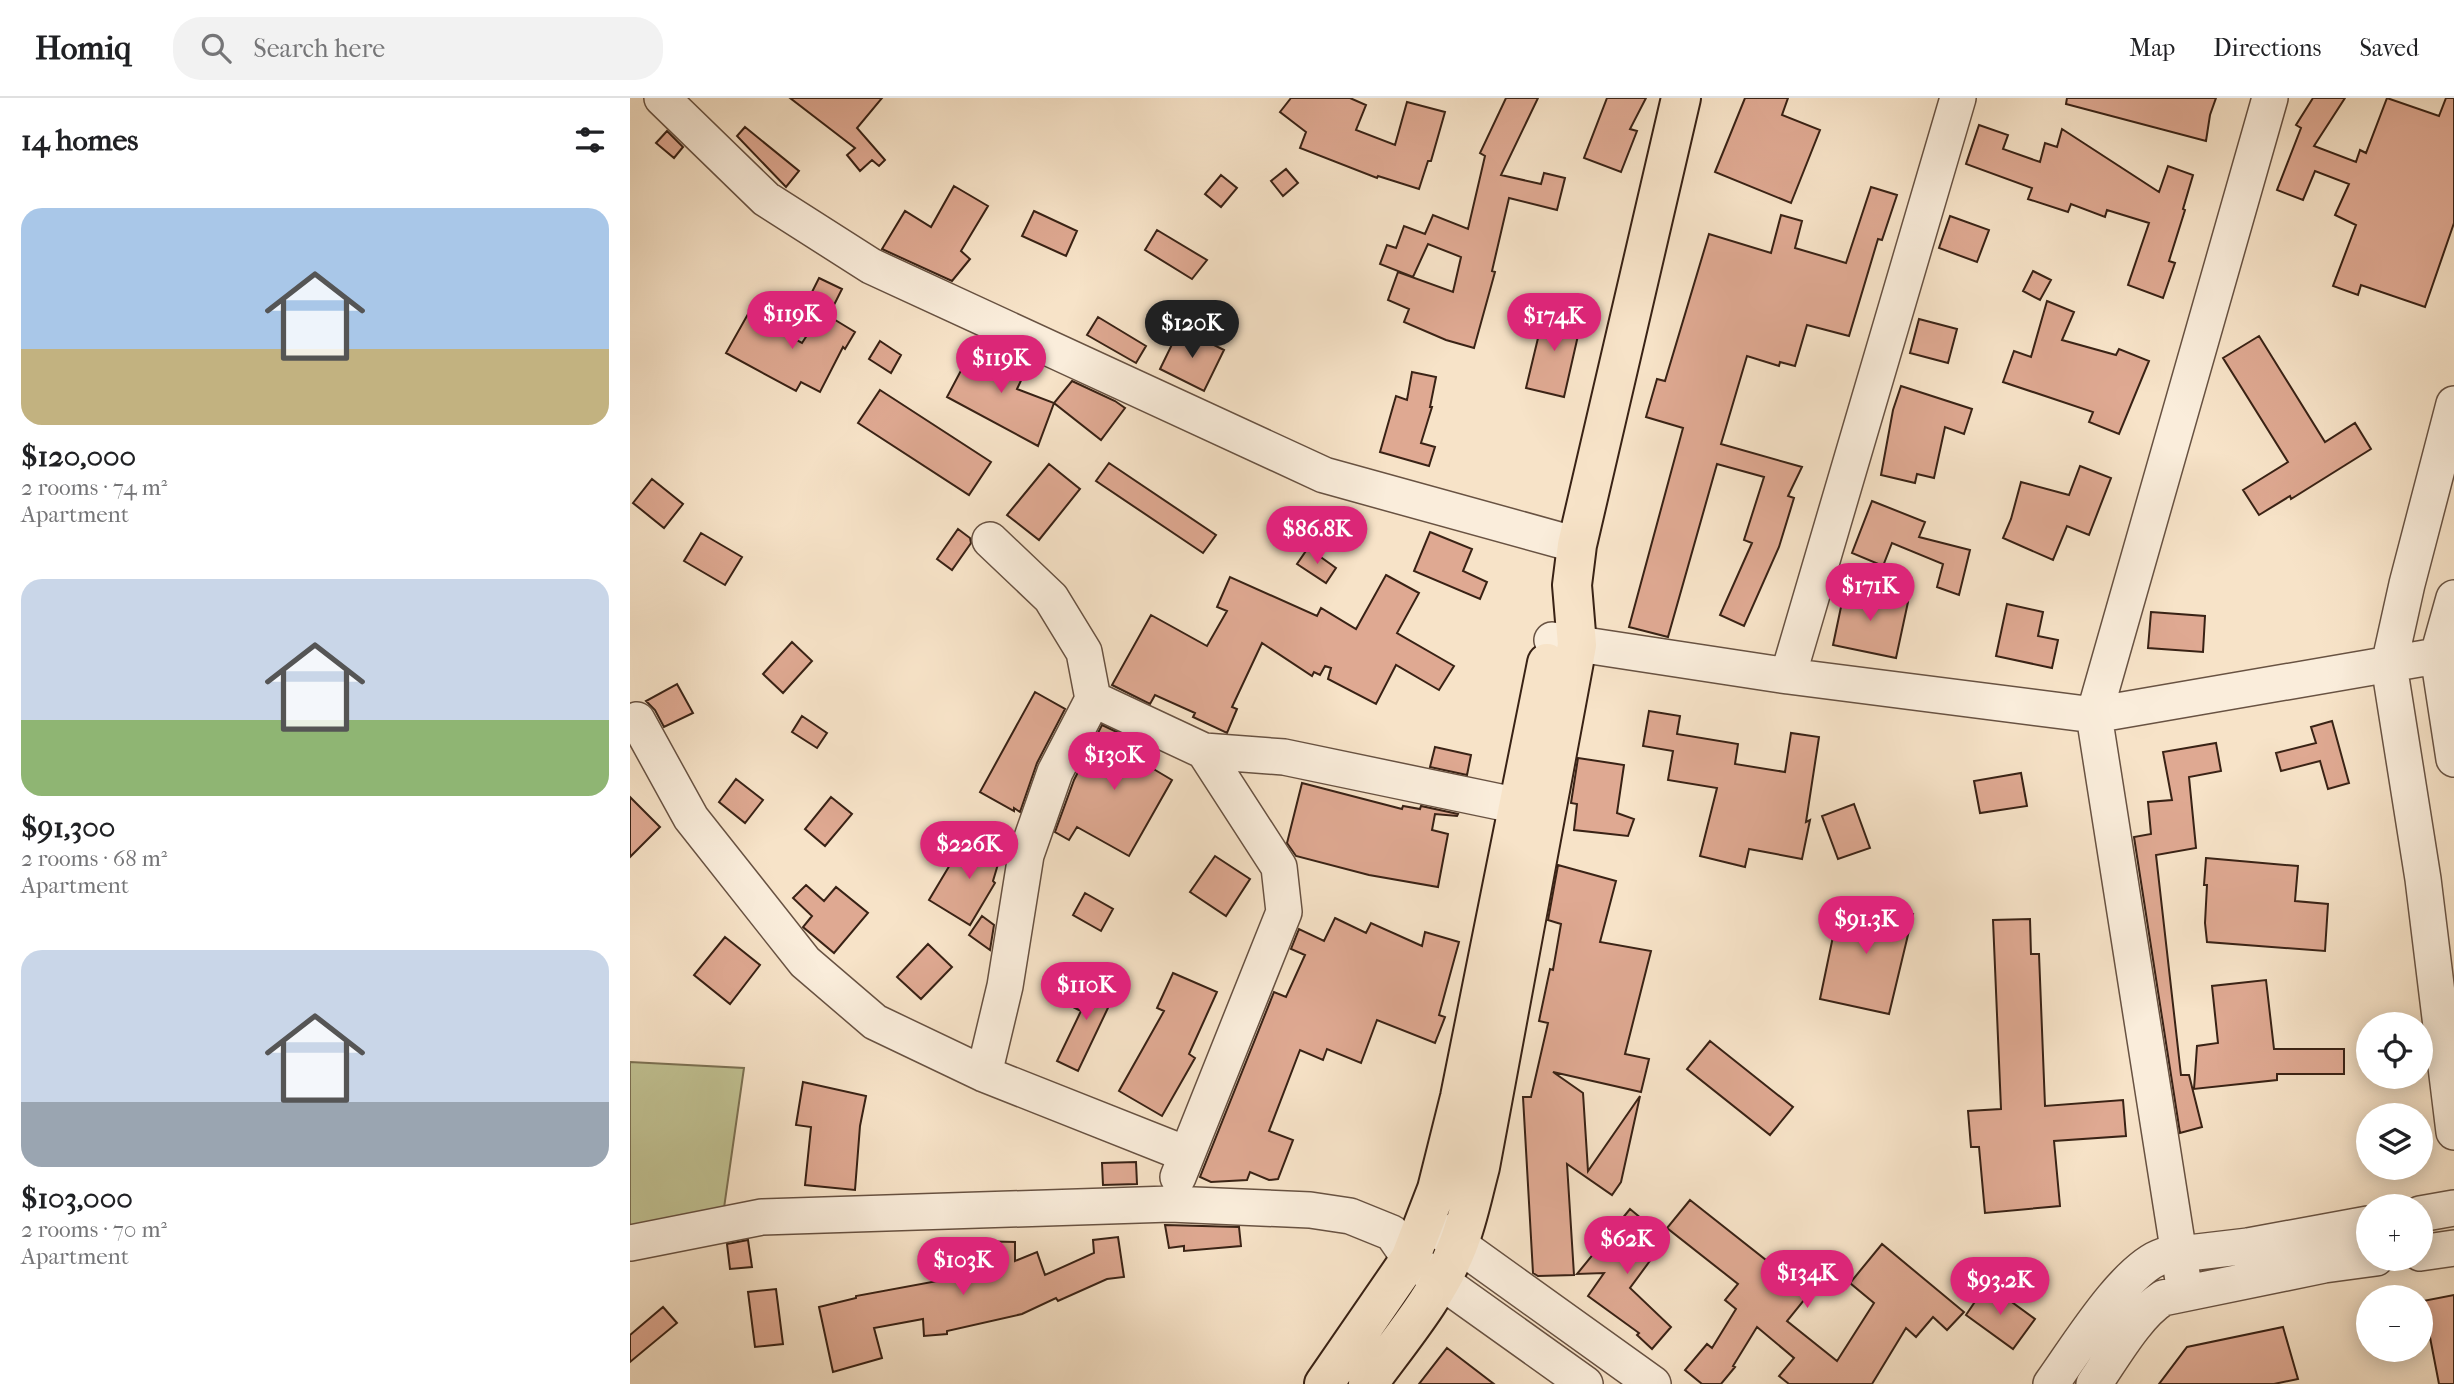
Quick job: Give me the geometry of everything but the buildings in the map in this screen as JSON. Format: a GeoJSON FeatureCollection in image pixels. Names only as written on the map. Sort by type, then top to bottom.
{"type":"FeatureCollection","features":[{"type":"Feature","properties":{"kind":"main road"},"geometry":{"type":"LineString","coordinates":[[1418,1248],[1458,1245],[1480,1167],[1564,643],[1577,545],[1681,98]]}},
{"type":"Feature","properties":{"kind":"main road"},"geometry":{"type":"LineString","coordinates":[[1324,1384],[1418,1248],[1460,1097],[1520,806],[1564,643]]}},
{"type":"Feature","properties":{"kind":"main road"},"geometry":{"type":"LineString","coordinates":[[1367,1384],[1423,1308],[1418,1248]]}},
{"type":"Feature","properties":{"kind":"street"},"geometry":{"type":"LineString","coordinates":[[662,98],[766,199],[871,266],[1324,475],[1577,545]]}},
{"type":"Feature","properties":{"kind":"street"},"geometry":{"type":"LineString","coordinates":[[1788,676],[1958,98]]}},
{"type":"Feature","properties":{"kind":"street"},"geometry":{"type":"LineString","coordinates":[[2185,1293],[2094,715],[2270,98]]}},
{"type":"Feature","properties":{"kind":"street"},"geometry":{"type":"LineString","coordinates":[[2454,404],[2407,584],[2389,665],[2439,878],[2454,1132]]}},
{"type":"Feature","properties":{"kind":"street"},"geometry":{"type":"LineString","coordinates":[[984,1074],[1005,986],[1026,855],[1055,772],[1093,699],[1084,652],[1051,597],[990,540]]}},
{"type":"Feature","properties":{"kind":"street"},"geometry":{"type":"LineString","coordinates":[[2454,598],[2446,654],[2454,759]]}},
{"type":"Feature","properties":{"kind":"street"},"geometry":{"type":"LineString","coordinates":[[1564,643],[1788,676],[2094,715],[2446,654]]}},
{"type":"Feature","properties":{"kind":"street"},"geometry":{"type":"LineString","coordinates":[[1093,699],[1204,751],[1284,757],[1520,806]]}},
{"type":"Feature","properties":{"kind":"street"},"geometry":{"type":"LineString","coordinates":[[637,720],[691,818],[805,962],[875,1022],[984,1074],[1186,1154]]}},
{"type":"Feature","properties":{"kind":"street"},"geometry":{"type":"LineString","coordinates":[[1170,1204],[1186,1154],[1284,912],[1279,867],[1204,751]]}},
{"type":"Feature","properties":{"kind":"street"},"geometry":{"type":"LineString","coordinates":[[630,1243],[762,1217],[1170,1204],[1310,1210],[1350,1216],[1418,1248],[1586,1384]]}},
{"type":"Feature","properties":{"kind":"street"},"geometry":{"type":"LineString","coordinates":[[2433,1212],[2454,1208]]}},
{"type":"Feature","properties":{"kind":"street"},"geometry":{"type":"LineString","coordinates":[[2051,1384],[2091,1329],[2150,1260],[2356,1226]]}},
{"type":"Feature","properties":{"kind":"street"},"geometry":{"type":"LineString","coordinates":[[1458,1245],[1653,1384]]}},
{"type":"Feature","properties":{"kind":"street"},"geometry":{"type":"LineString","coordinates":[[2433,1250],[2454,1248]]}},
{"type":"Feature","properties":{"kind":"street"},"geometry":{"type":"LineString","coordinates":[[2094,1384],[2153,1304],[2163,1298],[2356,1261]]}},
{"type":"Feature","properties":{"kind":"green space"},"geometry":{"type":"Polygon","coordinates":[[[630,1062],[744,1068],[722,1222],[630,1252],[630,1062]]]}}]}
